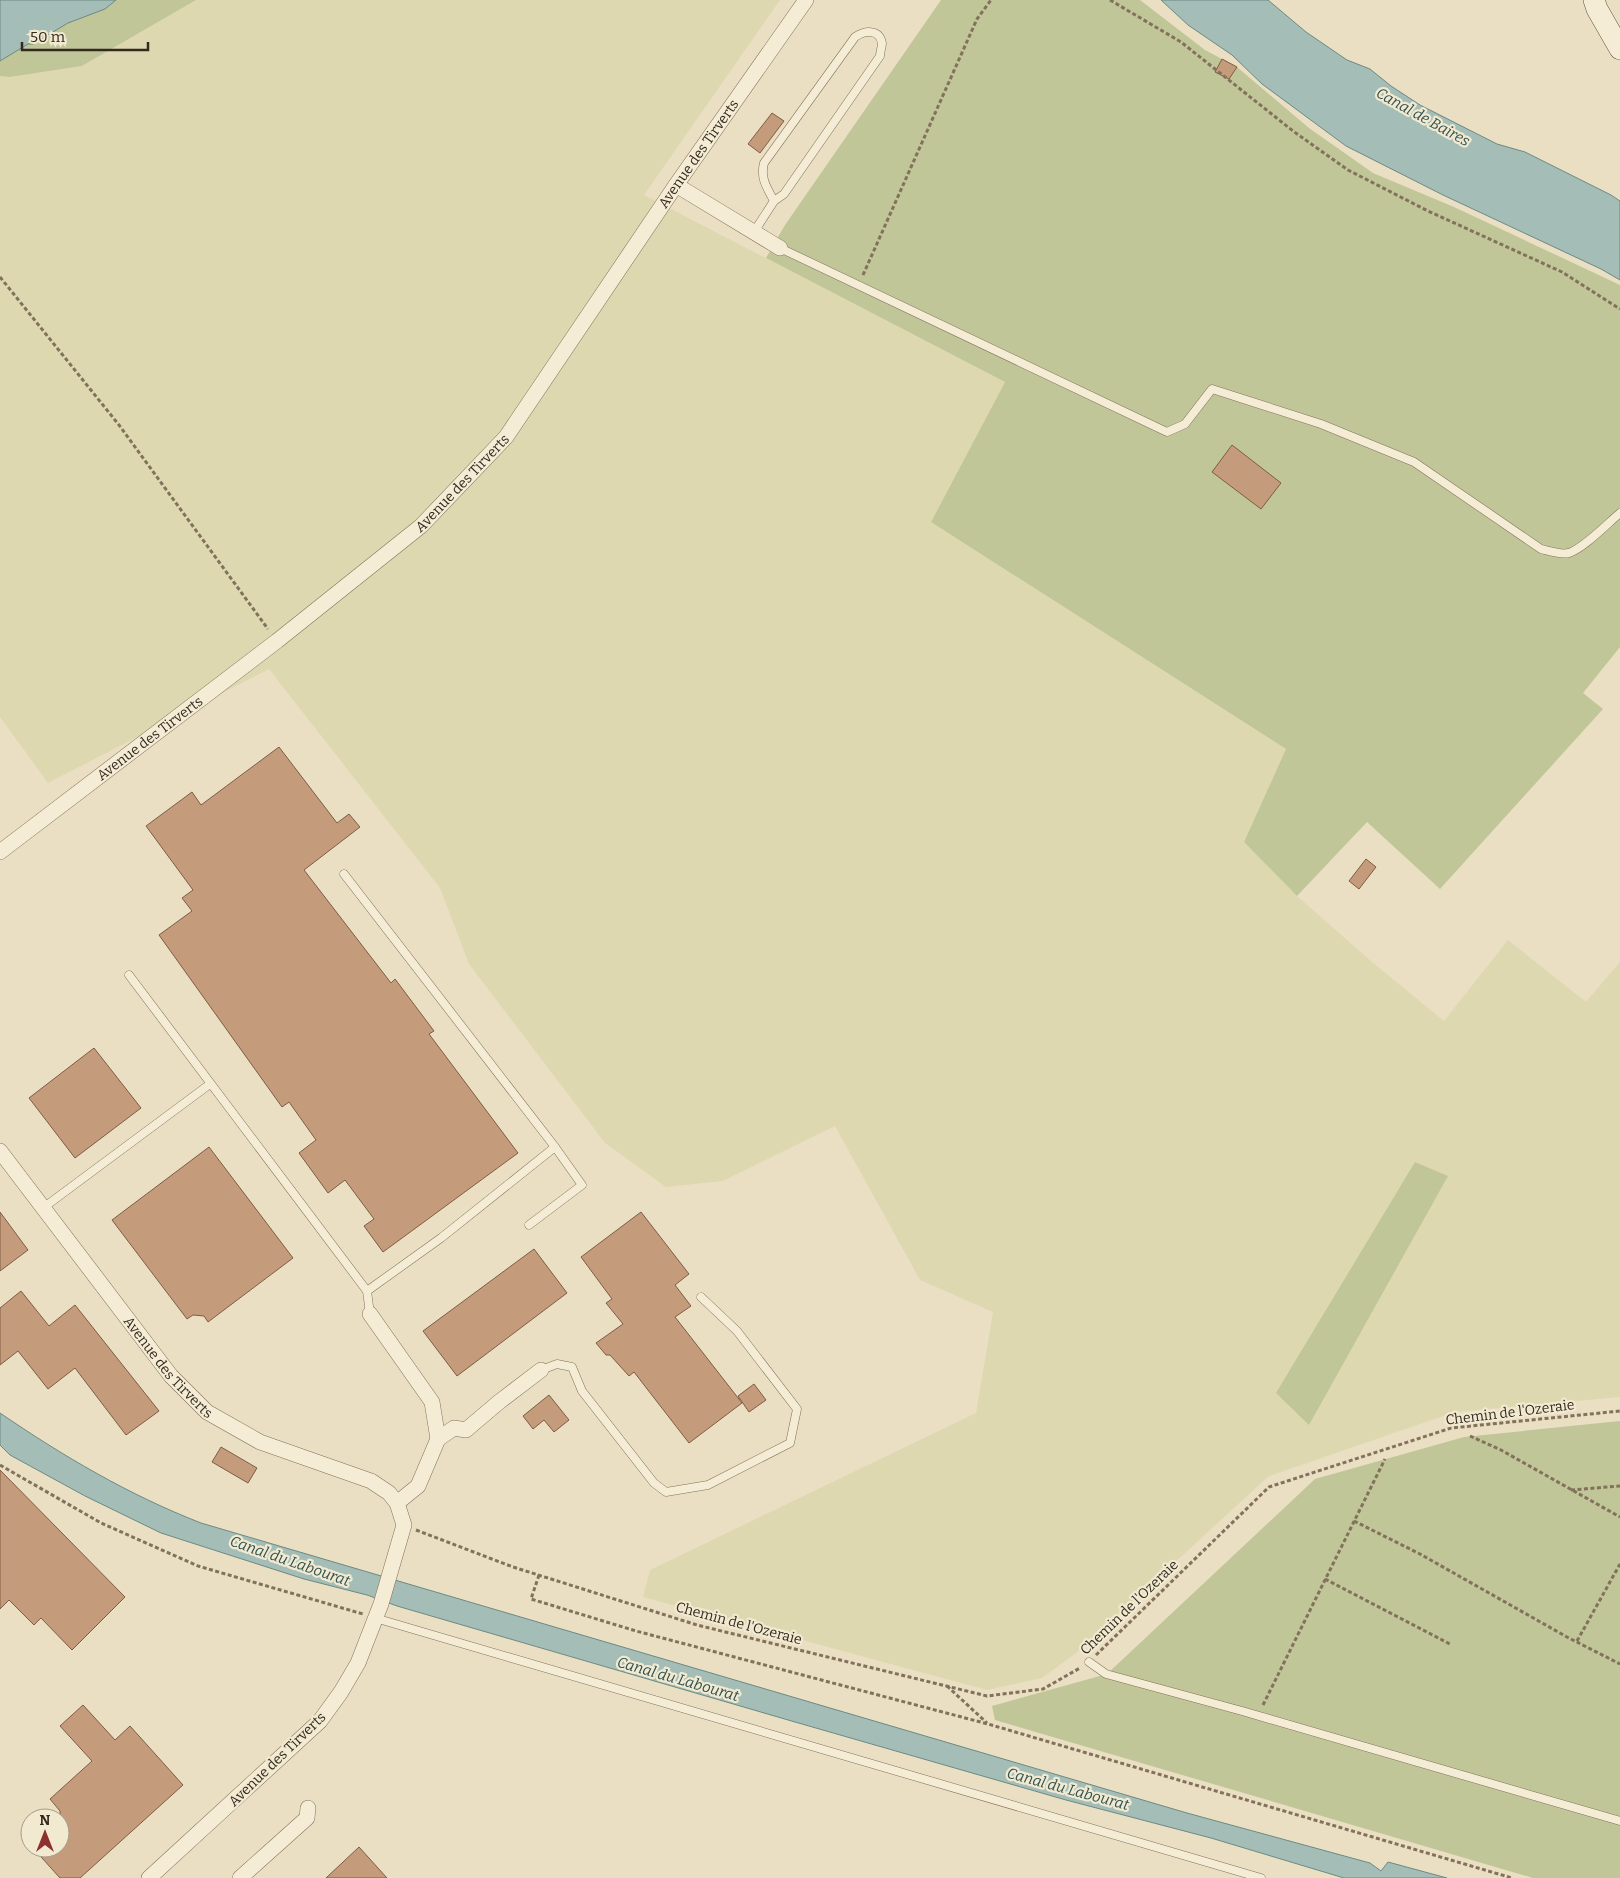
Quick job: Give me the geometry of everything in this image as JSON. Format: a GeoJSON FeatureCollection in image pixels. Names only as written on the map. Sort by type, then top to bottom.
{"type":"FeatureCollection","features":[{"type":"Feature","properties":{"kind":"main road"},"geometry":{"type":"LineString","coordinates":[[1594,0],[1620,49]]}},
{"type":"Feature","properties":{"kind":"street","name":"Avenue des Tirverts"},"geometry":{"type":"LineString","coordinates":[[0,852],[277,641],[421,526],[506,437],[676,185],[806,0]]}},
{"type":"Feature","properties":{"kind":"street"},"geometry":{"type":"LineString","coordinates":[[676,185],[780,248]]}},
{"type":"Feature","properties":{"kind":"street","name":"Avenue des Tirverts"},"geometry":{"type":"LineString","coordinates":[[0,1151],[171,1376],[207,1412],[260,1442],[371,1482],[389,1493],[397,1503]]}},
{"type":"Feature","properties":{"kind":"street"},"geometry":{"type":"LineString","coordinates":[[370,1314],[432,1402],[438,1439],[418,1486],[397,1503],[404,1525]]}},
{"type":"Feature","properties":{"kind":"street"},"geometry":{"type":"LineString","coordinates":[[438,1439],[454,1428],[466,1430],[499,1402],[542,1370]]}},
{"type":"Feature","properties":{"kind":"street","name":"Avenue des Tirverts"},"geometry":{"type":"LineString","coordinates":[[149,1878],[320,1721],[341,1692],[358,1663],[381,1604],[404,1525]]}},
{"type":"Feature","properties":{"kind":"street"},"geometry":{"type":"LineString","coordinates":[[240,1878],[307,1818],[308,1808]]}},
{"type":"Feature","properties":{"kind":"lane"},"geometry":{"type":"LineString","coordinates":[[754,232],[774,201],[784,194],[880,56],[882,44],[878,36],[869,31],[862,32],[855,37],[764,163],[761,173],[774,201]]}},
{"type":"Feature","properties":{"kind":"lane"},"geometry":{"type":"LineString","coordinates":[[780,248],[1167,432],[1185,424],[1212,389],[1321,424],[1414,462],[1541,549],[1554,553],[1568,553],[1587,541],[1620,513]]}},
{"type":"Feature","properties":{"kind":"lane"},"geometry":{"type":"LineString","coordinates":[[344,874],[555,1147],[582,1185],[529,1225]]}},
{"type":"Feature","properties":{"kind":"lane"},"geometry":{"type":"LineString","coordinates":[[128,975],[368,1291],[370,1314]]}},
{"type":"Feature","properties":{"kind":"lane"},"geometry":{"type":"LineString","coordinates":[[43,1208],[210,1084]]}},
{"type":"Feature","properties":{"kind":"lane"},"geometry":{"type":"LineString","coordinates":[[368,1291],[441,1238],[555,1147]]}},
{"type":"Feature","properties":{"kind":"lane"},"geometry":{"type":"LineString","coordinates":[[542,1370],[557,1364],[572,1367],[582,1391],[654,1483],[666,1492],[708,1484],[790,1443],[797,1408],[736,1332],[701,1296]]}},
{"type":"Feature","properties":{"kind":"lane"},"geometry":{"type":"LineString","coordinates":[[375,1618],[1260,1878]]}},
{"type":"Feature","properties":{"kind":"lane"},"geometry":{"type":"LineString","coordinates":[[1089,1662],[1106,1674],[1620,1821]]}},
{"type":"Feature","properties":{"kind":"path"},"geometry":{"type":"LineString","coordinates":[[859,285],[977,19],[991,0]]}},
{"type":"Feature","properties":{"kind":"path"},"geometry":{"type":"LineString","coordinates":[[1110,0],[1181,42],[1293,132],[1348,170],[1428,211],[1562,272],[1620,309]]}},
{"type":"Feature","properties":{"kind":"path"},"geometry":{"type":"LineString","coordinates":[[0,277],[119,425],[277,641]]}},
{"type":"Feature","properties":{"kind":"path","name":"Chemin de l'Ozeraie"},"geometry":{"type":"LineString","coordinates":[[404,1525],[513,1567],[696,1625],[988,1696],[1043,1689],[1089,1662],[1269,1487],[1451,1428],[1620,1411]]}},
{"type":"Feature","properties":{"kind":"path"},"geometry":{"type":"LineString","coordinates":[[1470,1436],[1501,1450],[1620,1517]]}},
{"type":"Feature","properties":{"kind":"path"},"geometry":{"type":"LineString","coordinates":[[1258,1716],[1385,1459]]}},
{"type":"Feature","properties":{"kind":"path"},"geometry":{"type":"LineString","coordinates":[[0,1465],[101,1523],[198,1566],[375,1618]]}},
{"type":"Feature","properties":{"kind":"path"},"geometry":{"type":"LineString","coordinates":[[1572,1490],[1620,1486]]}},
{"type":"Feature","properties":{"kind":"path"},"geometry":{"type":"LineString","coordinates":[[1354,1520],[1420,1554],[1620,1664]]}},
{"type":"Feature","properties":{"kind":"path"},"geometry":{"type":"LineString","coordinates":[[1577,1641],[1620,1564]]}},
{"type":"Feature","properties":{"kind":"path"},"geometry":{"type":"LineString","coordinates":[[539,1575],[531,1599],[636,1631],[988,1724],[1512,1878]]}},
{"type":"Feature","properties":{"kind":"path"},"geometry":{"type":"LineString","coordinates":[[1325,1579],[1450,1644]]}},
{"type":"Feature","properties":{"kind":"path"},"geometry":{"type":"LineString","coordinates":[[947,1686],[988,1724]]}},
{"type":"Feature","properties":{"kind":"shaded area"},"geometry":{"type":"Polygon","coordinates":[[[196,0],[780,0],[644,195],[1005,382],[931,522],[1286,749],[1244,842],[1297,896],[1372,962],[1444,1021],[1508,940],[1586,1002],[1620,962],[1620,1397],[1455,1412],[1269,1476],[1076,1653],[1042,1678],[987,1690],[643,1597],[650,1570],[976,1413],[993,1312],[920,1280],[835,1126],[723,1181],[666,1187],[605,1143],[469,964],[440,888],[269,669],[48,783],[0,717],[0,76],[10,77],[82,66],[196,0]]]}},
{"type":"Feature","properties":{"kind":"green space"},"geometry":{"type":"Polygon","coordinates":[[[0,0],[196,0],[82,66],[10,77],[0,76],[0,0]]]}},
{"type":"Feature","properties":{"kind":"green space"},"geometry":{"type":"Polygon","coordinates":[[[941,0],[1140,0],[1205,50],[1237,67],[1309,128],[1373,173],[1454,207],[1620,285],[1620,647],[1583,693],[1603,709],[1440,889],[1367,822],[1297,896],[1244,842],[1286,749],[931,522],[1005,382],[766,258],[785,225],[941,0]]]}},
{"type":"Feature","properties":{"kind":"green space"},"geometry":{"type":"Polygon","coordinates":[[[1415,1162],[1448,1176],[1309,1425],[1276,1393],[1415,1162]]]}},
{"type":"Feature","properties":{"kind":"green space"},"geometry":{"type":"Polygon","coordinates":[[[1620,1421],[1620,1878],[1533,1878],[995,1720],[992,1706],[1107,1674],[1315,1479],[1464,1437],[1620,1421]]]}},
{"type":"Feature","properties":{"kind":"water"},"geometry":{"type":"Polygon","coordinates":[[[0,0],[116,0],[105,9],[68,23],[0,61],[0,0]]]}},
{"type":"Feature","properties":{"kind":"water","name":"Canal de Baires"},"geometry":{"type":"Polygon","coordinates":[[[1161,0],[1268,0],[1306,32],[1347,60],[1370,69],[1391,86],[1420,105],[1497,144],[1525,152],[1611,195],[1620,201],[1620,280],[1601,269],[1443,195],[1346,146],[1262,84],[1232,55],[1188,25],[1161,0]]]}},
{"type":"Feature","properties":{"kind":"water","name":"Canal du Labourat"},"geometry":{"type":"Polygon","coordinates":[[[0,1413],[97,1474],[148,1500],[201,1523],[1187,1813],[1370,1863],[1381,1871],[1388,1862],[1447,1878],[1344,1878],[1211,1838],[1066,1800],[795,1722],[397,1606],[367,1595],[304,1579],[161,1533],[85,1496],[10,1455],[0,1445],[0,1413]]]}},
{"type":"Feature","properties":{"kind":"building"},"geometry":{"type":"Polygon","coordinates":[[[1222,59],[1237,67],[1229,79],[1215,72],[1222,59]]]}},
{"type":"Feature","properties":{"kind":"building"},"geometry":{"type":"Polygon","coordinates":[[[772,113],[784,121],[760,153],[748,144],[772,113]]]}},
{"type":"Feature","properties":{"kind":"building"},"geometry":{"type":"Polygon","coordinates":[[[1232,445],[1281,483],[1261,509],[1212,472],[1232,445]]]}},
{"type":"Feature","properties":{"kind":"building"},"geometry":{"type":"Polygon","coordinates":[[[279,747],[337,823],[349,814],[360,827],[304,870],[391,983],[395,979],[434,1031],[429,1034],[518,1153],[383,1252],[364,1226],[374,1219],[345,1180],[328,1193],[299,1153],[316,1140],[289,1102],[282,1107],[159,935],[192,911],[182,898],[193,890],[146,826],[192,792],[201,805],[279,747]]]}},
{"type":"Feature","properties":{"kind":"building"},"geometry":{"type":"Polygon","coordinates":[[[1366,859],[1376,867],[1359,889],[1349,881],[1366,859]]]}},
{"type":"Feature","properties":{"kind":"building"},"geometry":{"type":"Polygon","coordinates":[[[94,1048],[141,1108],[75,1158],[29,1098],[94,1048]]]}},
{"type":"Feature","properties":{"kind":"building"},"geometry":{"type":"Polygon","coordinates":[[[209,1147],[293,1258],[208,1322],[204,1316],[193,1315],[187,1319],[112,1220],[209,1147]]]}},
{"type":"Feature","properties":{"kind":"building"},"geometry":{"type":"Polygon","coordinates":[[[0,1212],[28,1250],[0,1271],[0,1212]]]}},
{"type":"Feature","properties":{"kind":"building"},"geometry":{"type":"Polygon","coordinates":[[[641,1212],[689,1274],[675,1285],[691,1306],[675,1317],[742,1403],[689,1443],[634,1372],[629,1376],[596,1343],[623,1324],[606,1303],[612,1299],[581,1257],[641,1212]]]}},
{"type":"Feature","properties":{"kind":"building"},"geometry":{"type":"Polygon","coordinates":[[[534,1249],[567,1293],[457,1376],[423,1331],[534,1249]]]}},
{"type":"Feature","properties":{"kind":"building"},"geometry":{"type":"Polygon","coordinates":[[[21,1291],[49,1326],[75,1305],[159,1411],[126,1435],[75,1368],[48,1389],[18,1351],[0,1365],[0,1308],[21,1291]]]}},
{"type":"Feature","properties":{"kind":"building"},"geometry":{"type":"Polygon","coordinates":[[[754,1384],[766,1400],[749,1412],[738,1396],[754,1384]]]}},
{"type":"Feature","properties":{"kind":"building"},"geometry":{"type":"Polygon","coordinates":[[[549,1395],[569,1420],[554,1432],[544,1420],[533,1429],[523,1416],[549,1395]]]}},
{"type":"Feature","properties":{"kind":"building"},"geometry":{"type":"Polygon","coordinates":[[[221,1447],[257,1468],[248,1483],[212,1462],[221,1447]]]}},
{"type":"Feature","properties":{"kind":"building"},"geometry":{"type":"Polygon","coordinates":[[[0,1470],[125,1597],[72,1650],[41,1618],[34,1625],[9,1600],[0,1609],[0,1470]]]}},
{"type":"Feature","properties":{"kind":"building"},"geometry":{"type":"Polygon","coordinates":[[[83,1705],[115,1740],[130,1726],[183,1785],[80,1878],[60,1878],[42,1858],[70,1858],[70,1808],[58,1808],[50,1799],[92,1761],[60,1726],[83,1705]]]}},
{"type":"Feature","properties":{"kind":"building"},"geometry":{"type":"Polygon","coordinates":[[[359,1847],[387,1878],[326,1878],[359,1847]]]}}]}
